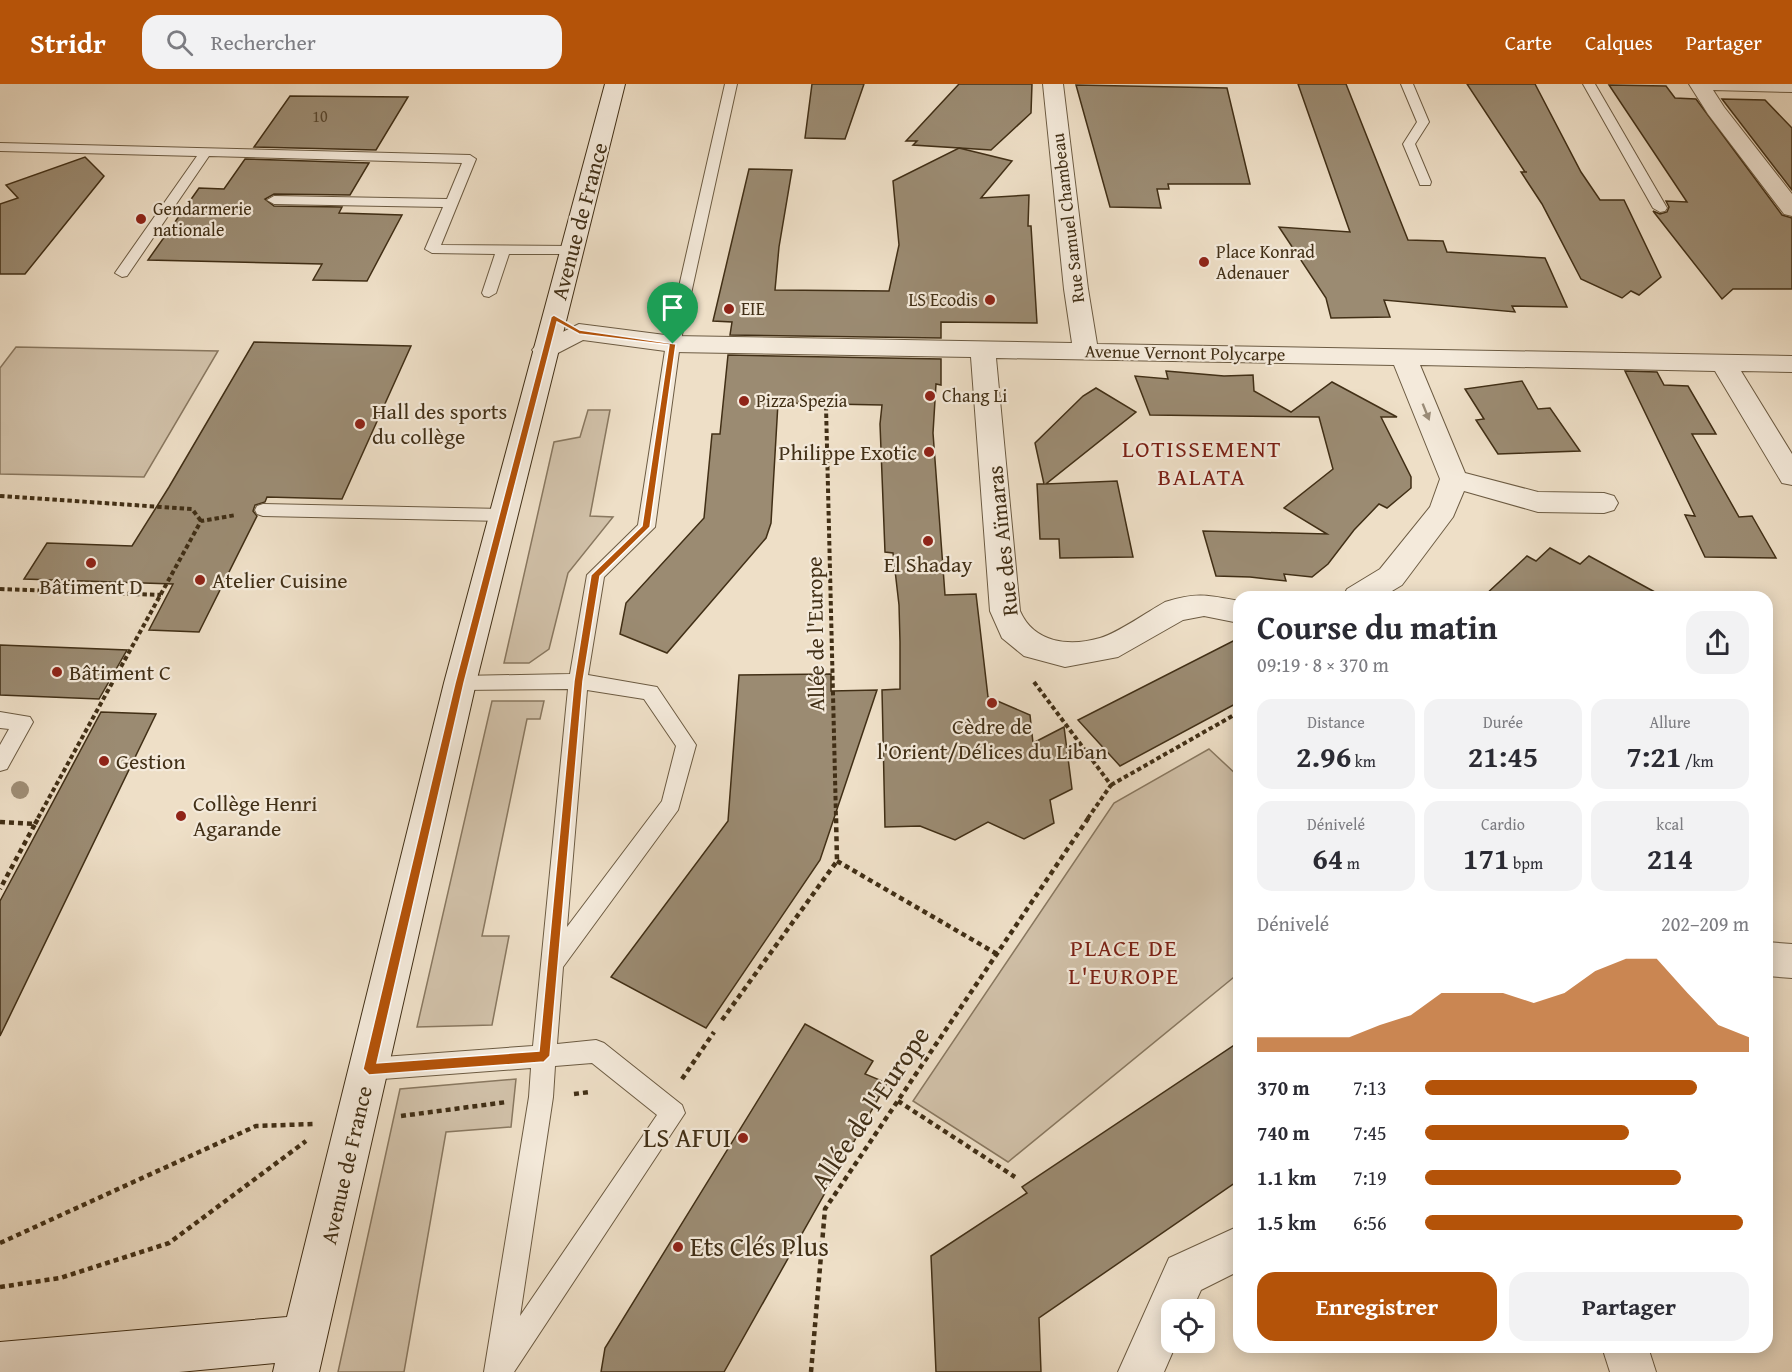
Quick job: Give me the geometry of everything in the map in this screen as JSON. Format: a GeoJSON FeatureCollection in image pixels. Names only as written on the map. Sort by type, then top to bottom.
{"type":"FeatureCollection","features":[{"type":"Feature","properties":{"kind":"street","name":"Avenue de France"},"geometry":{"type":"LineString","coordinates":[[301,1355],[343,1123],[369,1069],[460,683],[615,84]]}},
{"type":"Feature","properties":{"kind":"street","name":"Rue Samuel Chambeau"},"geometry":{"type":"LineString","coordinates":[[1053,84],[1076,289],[1086,352]]}},
{"type":"Feature","properties":{"kind":"street"},"geometry":{"type":"LineString","coordinates":[[1699,84],[1706,84]]}},
{"type":"Feature","properties":{"kind":"street"},"geometry":{"type":"LineString","coordinates":[[1699,84],[1715,110],[1792,209]]}},
{"type":"Feature","properties":{"kind":"street"},"geometry":{"type":"LineString","coordinates":[[1711,84],[1792,86]]}},
{"type":"Feature","properties":{"kind":"street","name":"Avenue Vernont Polycarpe"},"geometry":{"type":"LineString","coordinates":[[554,317],[579,332],[673,344],[1792,364]]}},
{"type":"Feature","properties":{"kind":"street"},"geometry":{"type":"LineString","coordinates":[[545,350],[579,332]]}},
{"type":"Feature","properties":{"kind":"street","name":"Rue des Aïmaras"},"geometry":{"type":"LineString","coordinates":[[983,351],[1005,611],[1013,630],[1035,648],[1065,655],[1107,649],[1176,610],[1204,605],[1233,611]]}},
{"type":"Feature","properties":{"kind":"street"},"geometry":{"type":"LineString","coordinates":[[1368,591],[1391,577],[1443,510],[1454,479],[1404,357]]}},
{"type":"Feature","properties":{"kind":"street"},"geometry":{"type":"LineString","coordinates":[[1723,363],[1792,476]]}},
{"type":"Feature","properties":{"kind":"street"},"geometry":{"type":"LineString","coordinates":[[1454,479],[1538,502],[1604,503]]}},
{"type":"Feature","properties":{"kind":"street"},"geometry":{"type":"LineString","coordinates":[[1773,959],[1792,961]]}},
{"type":"Feature","properties":{"kind":"street"},"geometry":{"type":"LineString","coordinates":[[1141,1372],[1185,1274],[1233,1251]]}},
{"type":"Feature","properties":{"kind":"street"},"geometry":{"type":"LineString","coordinates":[[1627,1353],[1633,1372]]}},
{"type":"Feature","properties":{"kind":"street"},"geometry":{"type":"LineString","coordinates":[[0,1365],[301,1355]]}},
{"type":"Feature","properties":{"kind":"lane"},"geometry":{"type":"LineString","coordinates":[[498,1372],[541,1097],[578,681],[596,575],[646,527],[673,344],[731,84]]}},
{"type":"Feature","properties":{"kind":"lane"},"geometry":{"type":"LineString","coordinates":[[1407,84],[1423,122],[1409,144],[1425,182]]}},
{"type":"Feature","properties":{"kind":"lane"},"geometry":{"type":"LineString","coordinates":[[1589,84],[1660,208]]}},
{"type":"Feature","properties":{"kind":"lane"},"geometry":{"type":"LineString","coordinates":[[0,147],[470,159],[432,249],[572,250]]}},
{"type":"Feature","properties":{"kind":"lane"},"geometry":{"type":"LineString","coordinates":[[122,273],[205,153]]}},
{"type":"Feature","properties":{"kind":"lane"},"geometry":{"type":"LineString","coordinates":[[274,200],[450,203]]}},
{"type":"Feature","properties":{"kind":"lane"},"geometry":{"type":"LineString","coordinates":[[489,293],[503,250]]}},
{"type":"Feature","properties":{"kind":"lane"},"geometry":{"type":"LineString","coordinates":[[263,510],[503,515]]}},
{"type":"Feature","properties":{"kind":"lane"},"geometry":{"type":"LineString","coordinates":[[460,683],[578,681],[650,692],[686,745],[671,804],[554,962]]}},
{"type":"Feature","properties":{"kind":"lane"},"geometry":{"type":"LineString","coordinates":[[0,720],[23,722],[0,763]]}},
{"type":"Feature","properties":{"kind":"lane"},"geometry":{"type":"LineString","coordinates":[[369,1069],[596,1051],[673,1113],[498,1372]]}},
{"type":"Feature","properties":{"kind":"path","name":"Allée de l'Europe"},"geometry":{"type":"LineString","coordinates":[[826,406],[837,861]]}},
{"type":"Feature","properties":{"kind":"path"},"geometry":{"type":"LineString","coordinates":[[0,496],[192,509],[201,521]]}},
{"type":"Feature","properties":{"kind":"path"},"geometry":{"type":"LineString","coordinates":[[201,521],[263,510]]}},
{"type":"Feature","properties":{"kind":"path"},"geometry":{"type":"LineString","coordinates":[[0,889],[201,521]]}},
{"type":"Feature","properties":{"kind":"path"},"geometry":{"type":"LineString","coordinates":[[0,589],[160,595]]}},
{"type":"Feature","properties":{"kind":"path"},"geometry":{"type":"LineString","coordinates":[[1028,673],[1111,785],[1233,716]]}},
{"type":"Feature","properties":{"kind":"path","name":"Allée de l'Europe"},"geometry":{"type":"LineString","coordinates":[[811,1372],[825,1209],[1111,785]]}},
{"type":"Feature","properties":{"kind":"path"},"geometry":{"type":"LineString","coordinates":[[0,822],[35,824]]}},
{"type":"Feature","properties":{"kind":"path"},"geometry":{"type":"LineString","coordinates":[[722,1020],[837,861],[997,954]]}},
{"type":"Feature","properties":{"kind":"path"},"geometry":{"type":"LineString","coordinates":[[898,1101],[1015,1177]]}},
{"type":"Feature","properties":{"kind":"path"},"geometry":{"type":"LineString","coordinates":[[0,1243],[256,1126],[343,1123]]}},
{"type":"Feature","properties":{"kind":"path"},"geometry":{"type":"LineString","coordinates":[[0,1287],[60,1278],[169,1243],[343,1123]]}},
{"type":"Feature","properties":{"kind":"shaded area"},"geometry":{"type":"Polygon","coordinates":[[[16,347],[218,351],[144,477],[0,474],[0,368],[16,347]]]}},
{"type":"Feature","properties":{"kind":"shaded area"},"geometry":{"type":"Polygon","coordinates":[[[588,410],[610,410],[590,516],[613,517],[568,573],[549,649],[529,663],[504,663],[554,442],[580,437],[588,410]]]}},
{"type":"Feature","properties":{"kind":"shaded area"},"geometry":{"type":"Polygon","coordinates":[[[492,701],[544,701],[540,719],[527,719],[482,936],[509,936],[492,1025],[417,1027],[492,701]]]}},
{"type":"Feature","properties":{"kind":"shaded area"},"geometry":{"type":"Polygon","coordinates":[[[1209,749],[1233,771],[1233,978],[1008,1162],[913,1101],[1114,803],[1209,749]]]}},
{"type":"Feature","properties":{"kind":"shaded area"},"geometry":{"type":"Polygon","coordinates":[[[516,1079],[511,1127],[446,1132],[404,1372],[338,1372],[400,1089],[516,1079]]]}},
{"type":"Feature","properties":{"kind":"building"},"geometry":{"type":"Polygon","coordinates":[[[812,84],[864,84],[845,139],[805,138],[812,84]]]}},
{"type":"Feature","properties":{"kind":"building"},"geometry":{"type":"Polygon","coordinates":[[[959,84],[1032,84],[1031,113],[991,150],[913,145],[917,141],[906,141],[959,84]]]}},
{"type":"Feature","properties":{"kind":"building"},"geometry":{"type":"Polygon","coordinates":[[[1298,84],[1346,84],[1408,240],[1443,241],[1447,252],[1545,258],[1567,307],[1512,306],[1515,312],[1384,300],[1390,317],[1331,318],[1326,298],[1279,227],[1350,232],[1298,84]]]}},
{"type":"Feature","properties":{"kind":"building"},"geometry":{"type":"Polygon","coordinates":[[[1467,84],[1535,84],[1581,172],[1600,200],[1624,200],[1661,277],[1639,295],[1631,291],[1622,298],[1581,279],[1542,204],[1521,172],[1525,172],[1467,84]]]}},
{"type":"Feature","properties":{"kind":"building"},"geometry":{"type":"Polygon","coordinates":[[[1076,85],[1227,88],[1250,184],[1168,184],[1169,189],[1157,189],[1161,208],[1110,207],[1076,85]]]}},
{"type":"Feature","properties":{"kind":"building"},"geometry":{"type":"Polygon","coordinates":[[[1609,85],[1666,86],[1675,98],[1696,99],[1782,215],[1792,218],[1792,289],[1733,289],[1722,299],[1653,211],[1660,214],[1667,212],[1669,207],[1666,201],[1687,202],[1609,85]]]}},
{"type":"Feature","properties":{"kind":"building"},"geometry":{"type":"Polygon","coordinates":[[[290,96],[408,97],[376,150],[254,147],[290,96]]]}},
{"type":"Feature","properties":{"kind":"building"},"geometry":{"type":"Polygon","coordinates":[[[1722,99],[1765,100],[1792,128],[1792,190],[1722,99]]]}},
{"type":"Feature","properties":{"kind":"building"},"geometry":{"type":"Polygon","coordinates":[[[959,148],[1012,161],[981,198],[1029,195],[1028,226],[1031,226],[1037,323],[941,322],[941,338],[730,335],[732,322],[713,321],[749,169],[792,170],[779,247],[775,290],[889,291],[899,245],[893,181],[959,148]]]}},
{"type":"Feature","properties":{"kind":"building"},"geometry":{"type":"Polygon","coordinates":[[[85,157],[104,176],[25,274],[0,274],[0,204],[18,198],[6,185],[85,157]]]}},
{"type":"Feature","properties":{"kind":"building"},"geometry":{"type":"Polygon","coordinates":[[[245,159],[369,163],[350,195],[274,194],[265,199],[274,206],[342,207],[339,213],[402,215],[367,281],[313,280],[322,264],[148,260],[199,188],[224,189],[245,159]]]}},
{"type":"Feature","properties":{"kind":"building"},"geometry":{"type":"Polygon","coordinates":[[[254,342],[411,346],[342,499],[267,497],[265,502],[255,505],[253,511],[257,516],[199,632],[149,630],[173,584],[24,579],[47,543],[132,546],[254,342]]]}},
{"type":"Feature","properties":{"kind":"building"},"geometry":{"type":"Polygon","coordinates":[[[728,355],[941,359],[941,385],[936,384],[933,433],[945,595],[976,594],[988,697],[1030,715],[1033,743],[1064,727],[1072,789],[1050,800],[1054,823],[1024,839],[988,822],[955,840],[920,826],[885,827],[882,690],[900,689],[900,642],[899,605],[893,553],[885,552],[880,424],[882,405],[778,403],[771,523],[766,538],[667,653],[620,634],[626,603],[704,518],[712,434],[720,434],[728,355]]]}},
{"type":"Feature","properties":{"kind":"building"},"geometry":{"type":"Polygon","coordinates":[[[1166,371],[1224,376],[1253,375],[1254,391],[1291,412],[1332,382],[1397,417],[1381,417],[1411,477],[1411,488],[1387,508],[1379,504],[1354,530],[1328,564],[1312,577],[1284,574],[1286,581],[1216,576],[1203,531],[1327,534],[1284,508],[1333,469],[1319,417],[1150,415],[1135,376],[1168,379],[1166,371]]]}},
{"type":"Feature","properties":{"kind":"building"},"geometry":{"type":"Polygon","coordinates":[[[1625,371],[1657,372],[1664,385],[1688,386],[1716,434],[1692,434],[1739,517],[1752,516],[1776,558],[1705,557],[1685,515],[1695,516],[1625,371]]]}},
{"type":"Feature","properties":{"kind":"building"},"geometry":{"type":"Polygon","coordinates":[[[1522,381],[1538,409],[1550,408],[1580,451],[1498,454],[1476,420],[1484,419],[1465,389],[1522,381]]]}},
{"type":"Feature","properties":{"kind":"building"},"geometry":{"type":"Polygon","coordinates":[[[1096,388],[1136,412],[1046,484],[1117,481],[1133,557],[1060,558],[1059,539],[1040,539],[1037,484],[1044,484],[1035,443],[1083,396],[1096,388]]]}},
{"type":"Feature","properties":{"kind":"building"},"geometry":{"type":"Polygon","coordinates":[[[1550,548],[1580,564],[1589,556],[1653,591],[1489,591],[1527,556],[1536,561],[1550,548]]]}},
{"type":"Feature","properties":{"kind":"building"},"geometry":{"type":"Polygon","coordinates":[[[1233,641],[1233,705],[1120,766],[1078,720],[1233,641]]]}},
{"type":"Feature","properties":{"kind":"building","name":"Bâtiment C"},"geometry":{"type":"Polygon","coordinates":[[[0,645],[127,650],[99,699],[0,695],[0,645]]]}},
{"type":"Feature","properties":{"kind":"building"},"geometry":{"type":"Polygon","coordinates":[[[831,674],[831,691],[877,690],[820,860],[706,1028],[611,977],[728,821],[739,675],[831,674]]]}},
{"type":"Feature","properties":{"kind":"building"},"geometry":{"type":"Polygon","coordinates":[[[101,712],[156,714],[0,1036],[0,901],[101,712]]]}},
{"type":"Feature","properties":{"kind":"building"},"geometry":{"type":"Polygon","coordinates":[[[805,1024],[873,1061],[865,1074],[887,1083],[724,1372],[601,1372],[605,1348],[805,1024]]]}},
{"type":"Feature","properties":{"kind":"building"},"geometry":{"type":"Polygon","coordinates":[[[1233,1046],[1233,1184],[1039,1318],[1041,1372],[936,1372],[931,1256],[1027,1193],[1022,1187],[1233,1046]]]}},
{"type":"Feature","properties":{"kind":"place","name":"Gendarmerie nationale"},"geometry":{"type":"Point","coordinates":[141,219]}},
{"type":"Feature","properties":{"kind":"place","name":"Place Konrad Adenauer"},"geometry":{"type":"Point","coordinates":[1204,262]}},
{"type":"Feature","properties":{"kind":"place","name":"LS Ecodis"},"geometry":{"type":"Point","coordinates":[990,300]}},
{"type":"Feature","properties":{"kind":"place","name":"EIE"},"geometry":{"type":"Point","coordinates":[729,309]}},
{"type":"Feature","properties":{"kind":"place","name":"Chang Li"},"geometry":{"type":"Point","coordinates":[930,396]}},
{"type":"Feature","properties":{"kind":"place","name":"Pizza Spezia"},"geometry":{"type":"Point","coordinates":[744,401]}},
{"type":"Feature","properties":{"kind":"place","name":"Hall des sports du collège"},"geometry":{"type":"Point","coordinates":[360,424]}},
{"type":"Feature","properties":{"kind":"place","name":"Philippe Exotic"},"geometry":{"type":"Point","coordinates":[929,452]}},
{"type":"Feature","properties":{"kind":"place","name":"El Shaday"},"geometry":{"type":"Point","coordinates":[928,541]}},
{"type":"Feature","properties":{"kind":"place","name":"Bâtiment D"},"geometry":{"type":"Point","coordinates":[91,563]}},
{"type":"Feature","properties":{"kind":"place","name":"Atelier Cuisine"},"geometry":{"type":"Point","coordinates":[200,580]}},
{"type":"Feature","properties":{"kind":"place","name":"Bâtiment C"},"geometry":{"type":"Point","coordinates":[57,672]}},
{"type":"Feature","properties":{"kind":"place","name":"Cèdre de l'Orient/Délices du Liban"},"geometry":{"type":"Point","coordinates":[992,703]}},
{"type":"Feature","properties":{"kind":"place","name":"Gestion"},"geometry":{"type":"Point","coordinates":[104,761]}},
{"type":"Feature","properties":{"kind":"place","name":"Collège Henri Agarande"},"geometry":{"type":"Point","coordinates":[181,816]}},
{"type":"Feature","properties":{"kind":"place","name":"LS AFUI"},"geometry":{"type":"Point","coordinates":[743,1138]}},
{"type":"Feature","properties":{"kind":"place","name":"Ets Clés Plus"},"geometry":{"type":"Point","coordinates":[678,1247]}},
{"type":"Feature","properties":{"kind":"district","name":"LOTISSEMENT BALATA"},"geometry":{"type":"Point","coordinates":[1202,463]}},
{"type":"Feature","properties":{"kind":"district","name":"PLACE DE L'EUROPE"},"geometry":{"type":"Point","coordinates":[1124,962]}},
{"type":"Feature","properties":{"kind":"route"},"geometry":{"type":"LineString","coordinates":[[554,317],[579,332],[673,344],[646,527],[596,575],[578,681],[544,1056],[369,1069],[460,683],[554,317]]}}]}
